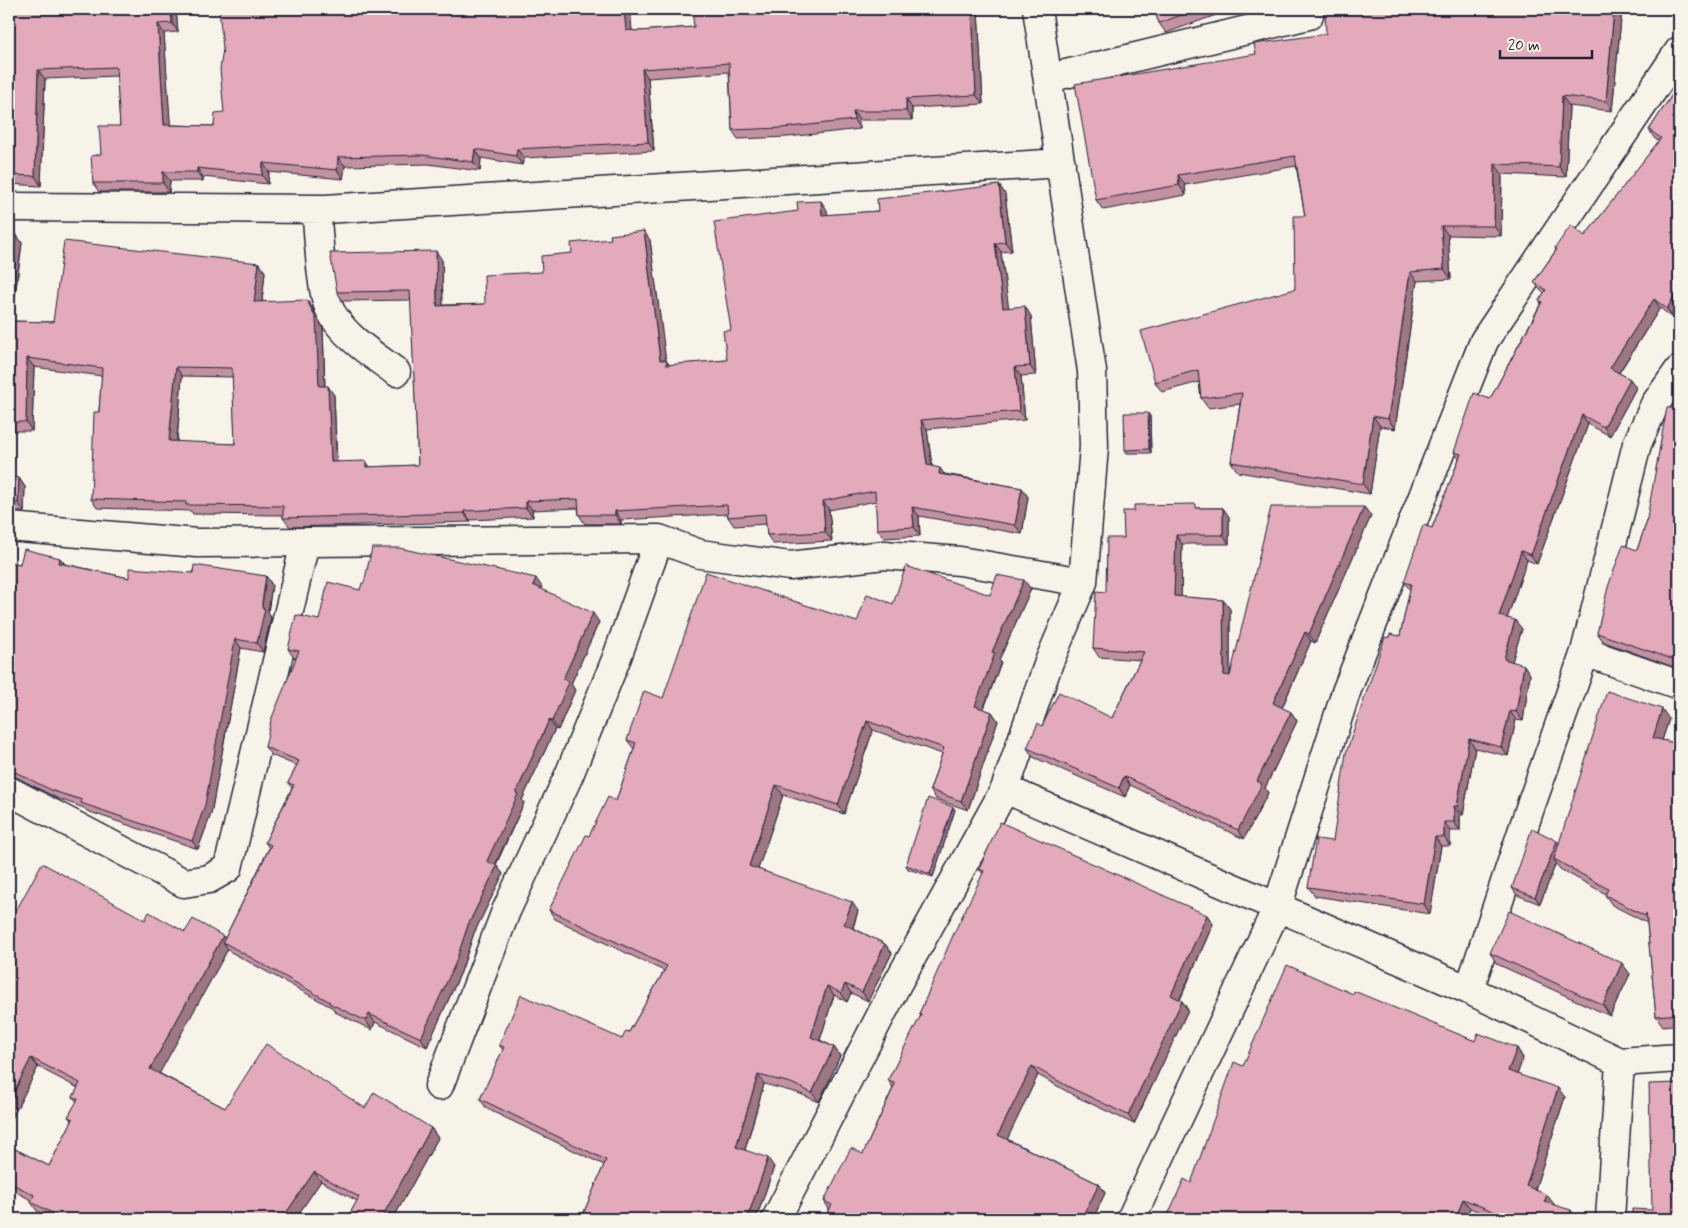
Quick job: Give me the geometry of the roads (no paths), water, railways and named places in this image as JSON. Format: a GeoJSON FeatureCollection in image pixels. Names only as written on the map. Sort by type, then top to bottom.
{"type":"FeatureCollection","features":[{"type":"Feature","properties":{"kind":"street"},"geometry":{"type":"LineString","coordinates":[[776,1219],[898,984],[1005,789],[1049,662],[1083,582],[1094,447],[1092,371],[1037,9]]}},
{"type":"Feature","properties":{"kind":"street"},"geometry":{"type":"LineString","coordinates":[[1049,78],[1309,15]]}},
{"type":"Feature","properties":{"kind":"street"},"geometry":{"type":"LineString","coordinates":[[1131,1219],[1277,908],[1346,692],[1484,341],[1679,51]]}},
{"type":"Feature","properties":{"kind":"street"},"geometry":{"type":"LineString","coordinates":[[9,207],[316,209],[1061,163]]}},
{"type":"Feature","properties":{"kind":"street"},"geometry":{"type":"LineString","coordinates":[[316,209],[324,280],[331,312],[356,342],[396,372]]}},
{"type":"Feature","properties":{"kind":"street"},"geometry":{"type":"LineString","coordinates":[[1469,990],[1585,652],[1637,444],[1655,404],[1679,370]]}},
{"type":"Feature","properties":{"kind":"street"},"geometry":{"type":"LineString","coordinates":[[9,528],[197,543],[659,539],[700,554],[790,566],[884,555],[960,561],[1083,582]]}},
{"type":"Feature","properties":{"kind":"street"},"geometry":{"type":"LineString","coordinates":[[439,1086],[506,912],[569,775],[617,657],[659,539]]}},
{"type":"Feature","properties":{"kind":"street"},"geometry":{"type":"LineString","coordinates":[[9,791],[184,883],[209,879],[228,868],[305,543]]}},
{"type":"Feature","properties":{"kind":"street"},"geometry":{"type":"LineString","coordinates":[[1585,652],[1679,684]]}},
{"type":"Feature","properties":{"kind":"street"},"geometry":{"type":"LineString","coordinates":[[1005,789],[1469,990],[1620,1062],[1679,1058]]}},
{"type":"Feature","properties":{"kind":"street"},"geometry":{"type":"LineString","coordinates":[[1610,1219],[1620,1062]]}}]}
